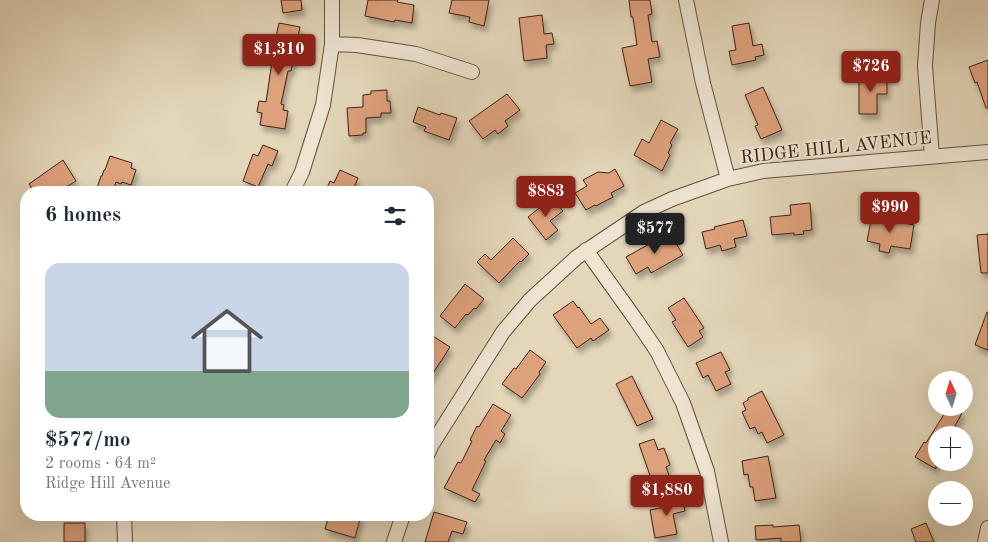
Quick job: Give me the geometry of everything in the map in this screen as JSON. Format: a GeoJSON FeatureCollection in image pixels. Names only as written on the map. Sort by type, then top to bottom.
{"type":"FeatureCollection","features":[{"type":"Feature","properties":{"kind":"street"},"geometry":{"type":"LineString","coordinates":[[295,186],[302,172],[323,105],[332,44],[332,0]]}},
{"type":"Feature","properties":{"kind":"street"},"geometry":{"type":"LineString","coordinates":[[686,0],[703,83],[728,179]]}},
{"type":"Feature","properties":{"kind":"street"},"geometry":{"type":"LineString","coordinates":[[932,0],[928,23],[926,66],[932,156]]}},
{"type":"Feature","properties":{"kind":"street"},"geometry":{"type":"LineString","coordinates":[[332,44],[357,45],[416,54],[472,72]]}},
{"type":"Feature","properties":{"kind":"street","name":"RIDGE HILL AVENUE"},"geometry":{"type":"LineString","coordinates":[[434,441],[503,332],[530,300],[586,250],[644,212],[672,199],[728,179],[763,171],[988,152]]}},
{"type":"Feature","properties":{"kind":"street"},"geometry":{"type":"LineString","coordinates":[[586,250],[657,351],[683,403],[707,471],[721,542]]}},
{"type":"Feature","properties":{"kind":"street"},"geometry":{"type":"LineString","coordinates":[[124,521],[125,542]]}},
{"type":"Feature","properties":{"kind":"street"},"geometry":{"type":"LineString","coordinates":[[394,542],[401,521]]}},
{"type":"Feature","properties":{"kind":"street"},"geometry":{"type":"LineString","coordinates":[[985,542],[988,528]]}},
{"type":"Feature","properties":{"kind":"building"},"geometry":{"type":"Polygon","coordinates":[[[281,0],[301,0],[302,10],[283,13],[281,0]]]}},
{"type":"Feature","properties":{"kind":"building"},"geometry":{"type":"Polygon","coordinates":[[[368,0],[398,0],[397,2],[414,5],[412,23],[395,20],[394,22],[365,16],[368,0]]]}},
{"type":"Feature","properties":{"kind":"building"},"geometry":{"type":"Polygon","coordinates":[[[452,0],[489,0],[484,26],[469,22],[470,17],[449,13],[452,0]]]}},
{"type":"Feature","properties":{"kind":"building"},"geometry":{"type":"Polygon","coordinates":[[[629,0],[650,0],[652,14],[648,15],[652,42],[657,41],[660,57],[648,59],[652,82],[630,86],[622,48],[637,45],[629,0]]]}},
{"type":"Feature","properties":{"kind":"building"},"geometry":{"type":"Polygon","coordinates":[[[542,15],[544,34],[552,33],[554,44],[546,45],[547,58],[524,61],[519,18],[542,15]]]}},
{"type":"Feature","properties":{"kind":"building"},"geometry":{"type":"Polygon","coordinates":[[[279,23],[300,27],[291,71],[288,71],[281,104],[284,105],[283,110],[288,111],[285,129],[260,125],[262,113],[257,112],[259,101],[266,102],[274,48],[268,47],[271,36],[276,37],[279,23]]]}},
{"type":"Feature","properties":{"kind":"building"},"geometry":{"type":"Polygon","coordinates":[[[749,23],[753,46],[762,44],[764,55],[755,57],[756,60],[732,65],[729,51],[736,50],[732,26],[749,23]]]}},
{"type":"Feature","properties":{"kind":"building"},"geometry":{"type":"Polygon","coordinates":[[[988,60],[988,108],[986,108],[977,82],[975,83],[969,67],[988,60]]]}},
{"type":"Feature","properties":{"kind":"building"},"geometry":{"type":"Polygon","coordinates":[[[887,75],[887,94],[877,94],[877,114],[859,114],[859,76],[887,75]]]}},
{"type":"Feature","properties":{"kind":"building"},"geometry":{"type":"Polygon","coordinates":[[[763,87],[782,130],[761,139],[755,126],[758,125],[745,95],[763,87]]]}},
{"type":"Feature","properties":{"kind":"building"},"geometry":{"type":"Polygon","coordinates":[[[387,90],[387,101],[390,101],[391,113],[381,113],[381,117],[366,118],[366,133],[349,136],[347,108],[363,107],[363,95],[371,94],[371,91],[387,90]]]}},
{"type":"Feature","properties":{"kind":"building"},"geometry":{"type":"Polygon","coordinates":[[[507,94],[520,110],[505,121],[508,126],[498,134],[495,130],[483,139],[469,121],[507,94]]]}},
{"type":"Feature","properties":{"kind":"building"},"geometry":{"type":"Polygon","coordinates":[[[418,107],[440,115],[441,113],[457,118],[449,140],[424,131],[426,127],[413,122],[418,107]]]}},
{"type":"Feature","properties":{"kind":"building"},"geometry":{"type":"Polygon","coordinates":[[[661,120],[678,129],[670,143],[672,145],[668,153],[670,155],[662,171],[634,155],[642,139],[649,143],[661,120]]]}},
{"type":"Feature","properties":{"kind":"building"},"geometry":{"type":"Polygon","coordinates":[[[263,145],[278,151],[272,166],[268,164],[258,186],[256,186],[243,181],[253,154],[258,156],[263,145]]]}},
{"type":"Feature","properties":{"kind":"building"},"geometry":{"type":"Polygon","coordinates":[[[110,156],[132,163],[131,168],[136,170],[131,185],[116,182],[115,186],[98,186],[110,156]]]}},
{"type":"Feature","properties":{"kind":"building"},"geometry":{"type":"Polygon","coordinates":[[[63,160],[76,181],[68,186],[30,186],[29,184],[63,160]]]}},
{"type":"Feature","properties":{"kind":"building"},"geometry":{"type":"Polygon","coordinates":[[[615,169],[624,186],[611,193],[613,197],[586,210],[575,193],[587,186],[583,180],[598,172],[609,173],[615,169]]]}},
{"type":"Feature","properties":{"kind":"building"},"geometry":{"type":"Polygon","coordinates":[[[340,170],[358,178],[355,186],[328,186],[330,181],[334,183],[340,170]]]}},
{"type":"Feature","properties":{"kind":"building"},"geometry":{"type":"Polygon","coordinates":[[[552,198],[563,211],[550,221],[558,230],[546,240],[528,217],[552,198]]]}},
{"type":"Feature","properties":{"kind":"building"},"geometry":{"type":"Polygon","coordinates":[[[810,203],[812,230],[803,231],[804,234],[772,235],[770,217],[791,215],[790,205],[810,203]]]}},
{"type":"Feature","properties":{"kind":"building"},"geometry":{"type":"Polygon","coordinates":[[[872,215],[914,225],[910,249],[891,246],[889,253],[879,251],[880,244],[867,241],[872,215]]]}},
{"type":"Feature","properties":{"kind":"building"},"geometry":{"type":"Polygon","coordinates":[[[743,220],[747,236],[734,239],[736,247],[722,251],[720,245],[706,249],[702,232],[743,220]]]}},
{"type":"Feature","properties":{"kind":"building"},"geometry":{"type":"Polygon","coordinates":[[[988,234],[988,273],[981,273],[977,235],[988,234]]]}},
{"type":"Feature","properties":{"kind":"building"},"geometry":{"type":"Polygon","coordinates":[[[671,235],[683,255],[651,273],[648,267],[636,274],[626,257],[660,238],[662,241],[671,235]]]}},
{"type":"Feature","properties":{"kind":"building"},"geometry":{"type":"Polygon","coordinates":[[[513,238],[529,254],[499,283],[477,262],[485,254],[491,260],[513,238]]]}},
{"type":"Feature","properties":{"kind":"building"},"geometry":{"type":"Polygon","coordinates":[[[465,284],[484,299],[476,309],[474,308],[468,315],[466,314],[455,328],[440,316],[465,284]]]}},
{"type":"Feature","properties":{"kind":"building"},"geometry":{"type":"Polygon","coordinates":[[[684,298],[704,328],[699,331],[703,337],[688,347],[672,322],[676,320],[668,308],[684,298]]]}},
{"type":"Feature","properties":{"kind":"building"},"geometry":{"type":"Polygon","coordinates":[[[573,301],[591,324],[600,318],[609,330],[593,341],[591,338],[577,348],[553,315],[573,301]]]}},
{"type":"Feature","properties":{"kind":"building"},"geometry":{"type":"Polygon","coordinates":[[[988,312],[988,350],[975,345],[988,312]]]}},
{"type":"Feature","properties":{"kind":"building"},"geometry":{"type":"Polygon","coordinates":[[[434,337],[450,347],[434,372],[434,337]]]}},
{"type":"Feature","properties":{"kind":"building"},"geometry":{"type":"Polygon","coordinates":[[[530,350],[546,362],[539,372],[540,374],[522,398],[502,384],[530,350]]]}},
{"type":"Feature","properties":{"kind":"building"},"geometry":{"type":"Polygon","coordinates":[[[721,352],[730,370],[725,372],[731,384],[716,391],[708,375],[703,378],[696,363],[721,352]]]}},
{"type":"Feature","properties":{"kind":"building"},"geometry":{"type":"Polygon","coordinates":[[[632,376],[653,419],[637,426],[616,384],[632,376]]]}},
{"type":"Feature","properties":{"kind":"building"},"geometry":{"type":"Polygon","coordinates":[[[762,391],[784,435],[767,443],[762,432],[758,434],[755,427],[750,429],[742,412],[746,410],[743,403],[748,398],[762,391]]]}},
{"type":"Feature","properties":{"kind":"building"},"geometry":{"type":"Polygon","coordinates":[[[493,404],[511,415],[501,431],[505,434],[500,443],[496,440],[484,460],[486,461],[472,490],[480,494],[475,502],[444,488],[458,462],[461,463],[477,426],[479,427],[493,404]]]}},
{"type":"Feature","properties":{"kind":"building"},"geometry":{"type":"Polygon","coordinates":[[[943,416],[960,416],[955,426],[937,426],[943,416]]]}},
{"type":"Feature","properties":{"kind":"building"},"geometry":{"type":"Polygon","coordinates":[[[654,439],[658,450],[664,448],[670,465],[666,467],[670,478],[653,484],[639,444],[654,439]]]}},
{"type":"Feature","properties":{"kind":"building"},"geometry":{"type":"Polygon","coordinates":[[[928,440],[928,464],[915,457],[924,442],[926,443],[928,440]]]}},
{"type":"Feature","properties":{"kind":"building"},"geometry":{"type":"Polygon","coordinates":[[[768,456],[776,498],[755,501],[753,487],[750,487],[748,474],[744,475],[742,461],[768,456]]]}},
{"type":"Feature","properties":{"kind":"building"},"geometry":{"type":"Polygon","coordinates":[[[682,495],[685,511],[673,514],[677,534],[655,538],[650,510],[665,507],[664,499],[682,495]]]}},
{"type":"Feature","properties":{"kind":"building"},"geometry":{"type":"Polygon","coordinates":[[[434,512],[467,522],[463,534],[452,531],[448,542],[425,542],[431,521],[434,521],[434,512]]]}},
{"type":"Feature","properties":{"kind":"building"},"geometry":{"type":"Polygon","coordinates":[[[327,521],[359,521],[355,538],[325,529],[327,521]]]}},
{"type":"Feature","properties":{"kind":"building"},"geometry":{"type":"Polygon","coordinates":[[[64,523],[85,523],[85,542],[64,542],[64,523]]]}},
{"type":"Feature","properties":{"kind":"building"},"geometry":{"type":"Polygon","coordinates":[[[926,523],[934,542],[916,542],[911,529],[926,523]]]}},
{"type":"Feature","properties":{"kind":"building"},"geometry":{"type":"Polygon","coordinates":[[[773,525],[773,527],[799,525],[801,542],[781,542],[781,538],[756,540],[755,526],[773,525]]]}}]}
